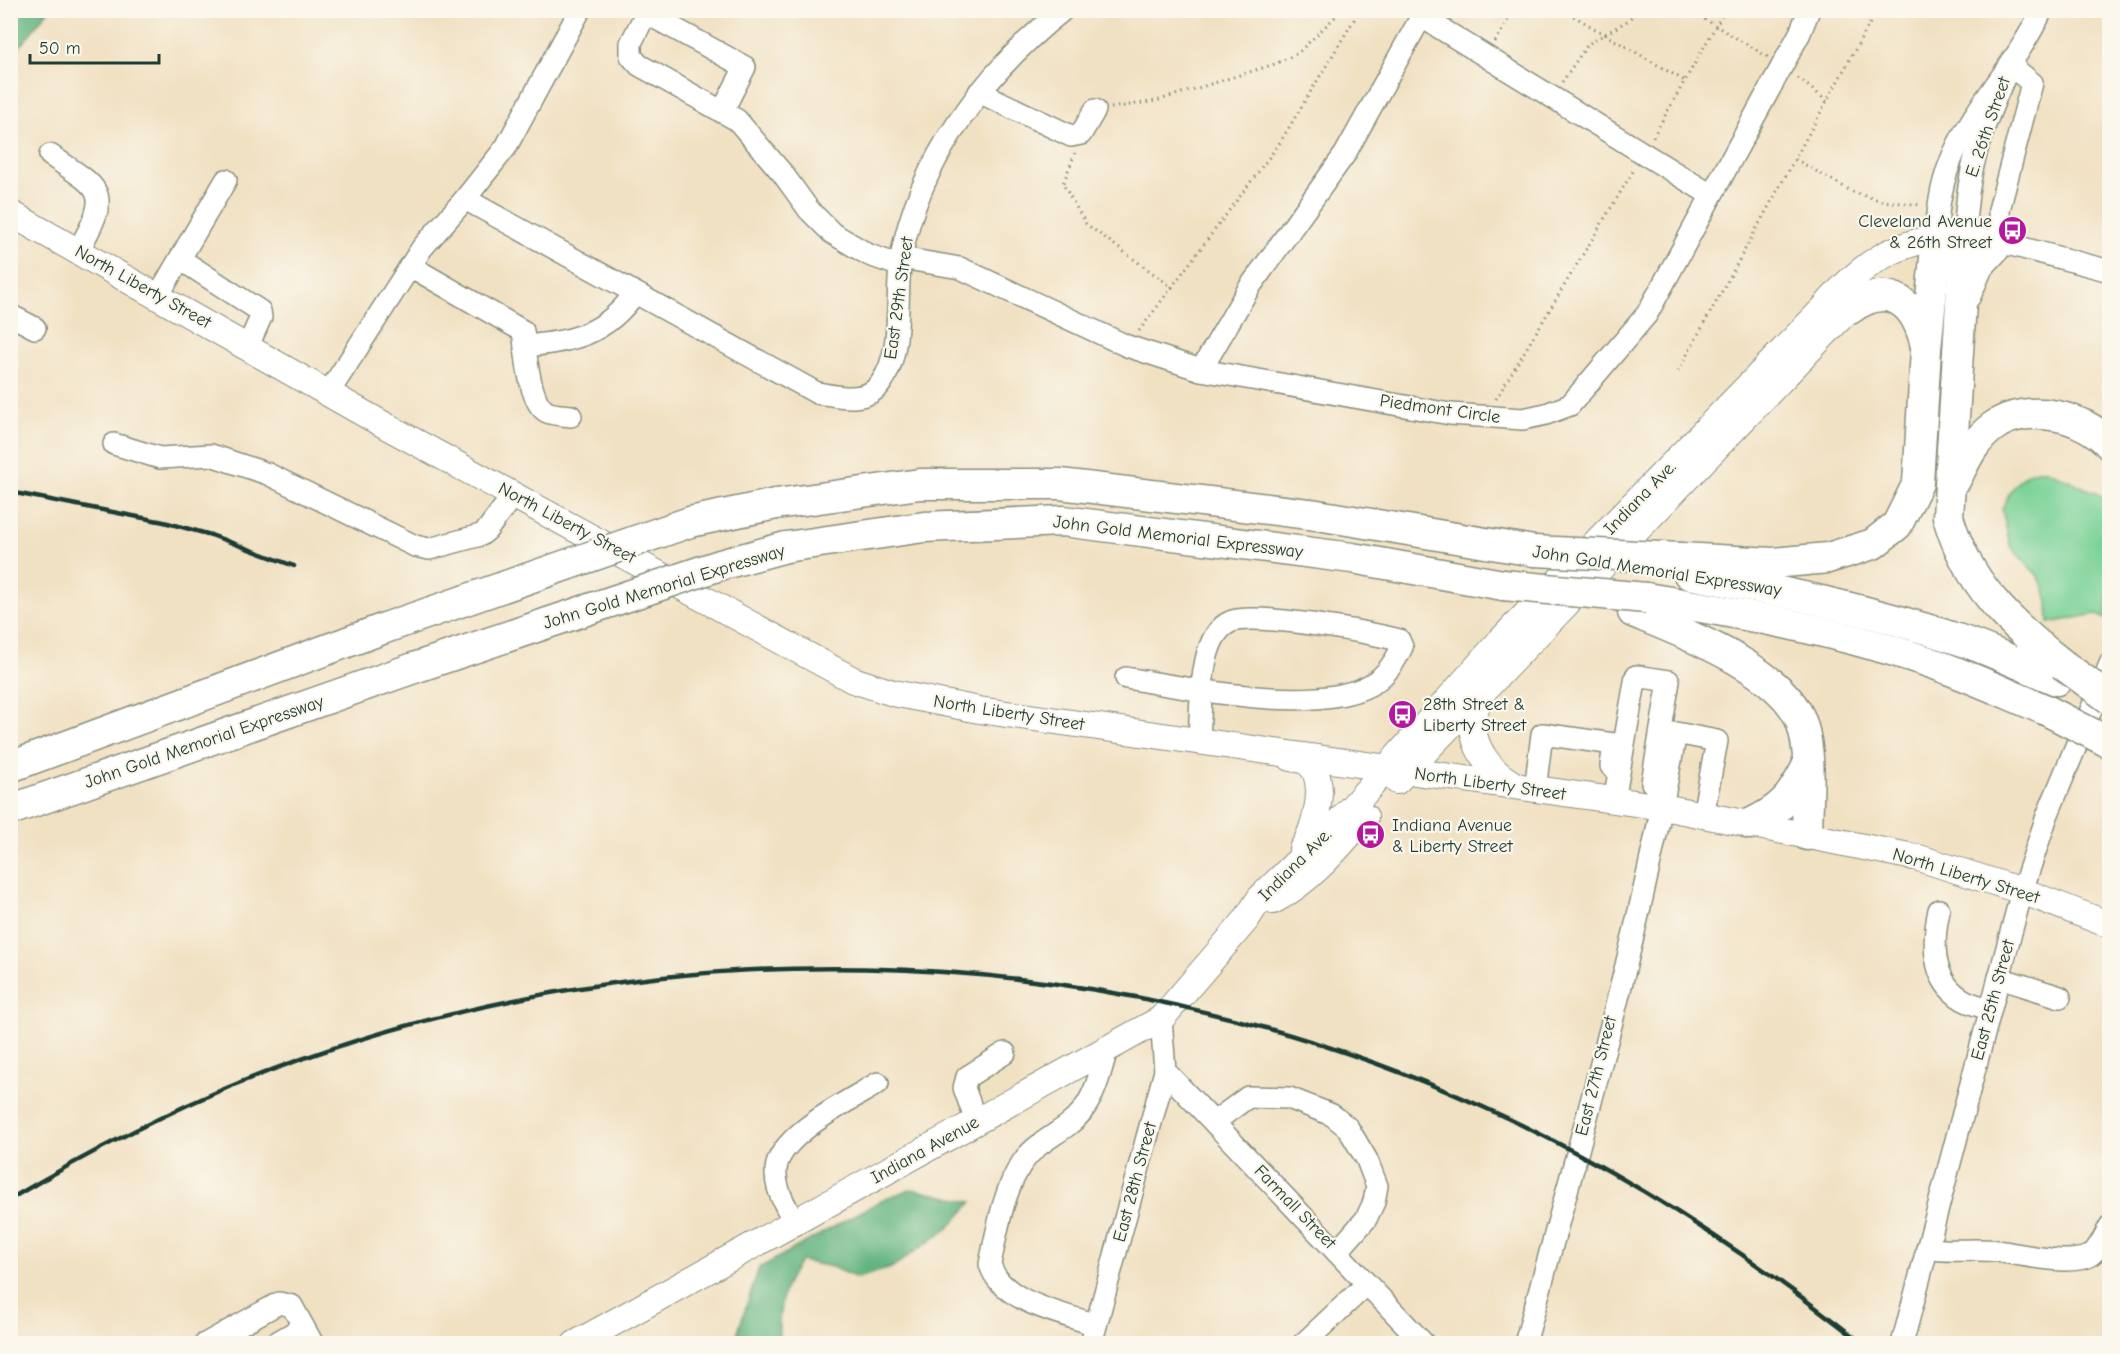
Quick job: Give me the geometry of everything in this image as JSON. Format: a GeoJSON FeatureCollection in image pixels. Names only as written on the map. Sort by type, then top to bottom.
{"type":"FeatureCollection","features":[{"type":"Feature","properties":{"kind":"highway"},"geometry":{"type":"LineString","coordinates":[[1951,237],[1961,317]]}},
{"type":"Feature","properties":{"kind":"highway"},"geometry":{"type":"LineString","coordinates":[[1677,565],[1773,563],[1828,558],[1850,553],[1886,535],[1905,511],[1918,483],[1926,349],[1951,237]]}},
{"type":"Feature","properties":{"kind":"highway"},"geometry":{"type":"LineString","coordinates":[[2000,242],[1978,266],[1967,288],[1961,317],[1948,517],[1956,546],[1987,596],[2041,647],[2060,672],[2109,699]]}},
{"type":"Feature","properties":{"kind":"highway"},"geometry":{"type":"LineString","coordinates":[[1850,309],[1862,300],[1881,295],[1905,304],[1915,315],[1926,349]]}},
{"type":"Feature","properties":{"kind":"highway"},"geometry":{"type":"LineString","coordinates":[[1951,489],[1969,451],[1995,425],[2013,419],[2034,415],[2059,417],[2088,426],[2100,434],[2109,445]]}},
{"type":"Feature","properties":{"kind":"highway","name":"John Gold Memorial Expressway"},"geometry":{"type":"LineString","coordinates":[[10,767],[385,628],[690,522],[776,504],[920,484],[1060,484],[1317,515],[1534,551],[1677,565],[1874,614],[2060,672],[2109,707]]}},
{"type":"Feature","properties":{"kind":"highway","name":"John Gold Memorial Expressway"},"geometry":{"type":"LineString","coordinates":[[10,810],[414,668],[720,565],[786,547],[924,527],[1063,521],[1352,558],[1503,585],[1639,605],[1767,618],[1854,639],[1925,661],[2046,710],[2109,743]]}},
{"type":"Feature","properties":{"kind":"highway"},"geometry":{"type":"LineString","coordinates":[[1639,605],[1714,646],[1768,681],[1787,698],[1802,723],[1808,765],[1807,835]]}},
{"type":"Feature","properties":{"kind":"highway"},"geometry":{"type":"LineString","coordinates":[[1750,824],[1775,812],[1797,787],[1808,765]]}},
{"type":"Feature","properties":{"kind":"main road","name":"North Liberty Street"},"geometry":{"type":"LineString","coordinates":[[10,213],[329,392],[853,680],[893,693],[979,710],[1276,754],[1656,806],[1807,835],[1919,858],[2022,891],[2109,925]]}},
{"type":"Feature","properties":{"kind":"main road","name":"Indiana Ave."},"geometry":{"type":"LineString","coordinates":[[1246,920],[1260,898],[1291,867],[1491,683],[1879,276],[1951,237]]}},
{"type":"Feature","properties":{"kind":"main road","name":"Indiana Ave."},"geometry":{"type":"LineString","coordinates":[[1246,920],[1310,875],[1337,850],[1396,771],[1441,704],[1852,277],[1895,248],[1911,242],[1951,237]]}},
{"type":"Feature","properties":{"kind":"main road"},"geometry":{"type":"LineString","coordinates":[[1491,683],[1476,706],[1474,717],[1477,744],[1482,758],[1493,771],[1529,789]]}},
{"type":"Feature","properties":{"kind":"main road"},"geometry":{"type":"LineString","coordinates":[[1276,754],[1306,762],[1313,769],[1319,798],[1315,827],[1291,867]]}},
{"type":"Feature","properties":{"kind":"main road","name":"Indiana Avenue"},"geometry":{"type":"LineString","coordinates":[[575,1344],[1161,1019],[1246,920]]}},
{"type":"Feature","properties":{"kind":"street"},"geometry":{"type":"LineString","coordinates":[[329,392],[422,248],[465,200],[506,147],[580,10]]}},
{"type":"Feature","properties":{"kind":"street","name":"East 29th Street"},"geometry":{"type":"LineString","coordinates":[[465,200],[817,393],[856,398],[878,388],[889,368],[895,337],[901,262],[917,202],[952,132],[1003,62],[1063,10]]}},
{"type":"Feature","properties":{"kind":"street","name":"Piedmont Circle"},"geometry":{"type":"LineString","coordinates":[[644,12],[631,43],[631,56],[639,65],[737,120],[783,174],[809,210],[832,233],[869,255],[901,262],[960,268],[1127,346],[1201,369],[1450,414],[1523,419],[1570,405],[1647,314],[1782,66],[1809,10]]}},
{"type":"Feature","properties":{"kind":"street"},"geometry":{"type":"LineString","coordinates":[[2000,242],[1999,210],[2032,83],[2010,65],[2042,10]]}},
{"type":"Feature","properties":{"kind":"street"},"geometry":{"type":"LineString","coordinates":[[644,12],[746,67],[722,112]]}},
{"type":"Feature","properties":{"kind":"street"},"geometry":{"type":"LineString","coordinates":[[1201,369],[1249,288],[1345,154],[1424,14],[1487,57],[1711,195]]}},
{"type":"Feature","properties":{"kind":"street","name":"E. 26th Street"},"geometry":{"type":"LineString","coordinates":[[1951,237],[1938,207],[1947,169],[1964,129],[2010,65]]}},
{"type":"Feature","properties":{"kind":"street","name":"E. 26th Street"},"geometry":{"type":"LineString","coordinates":[[1951,237],[1966,194],[1990,109],[2010,65]]}},
{"type":"Feature","properties":{"kind":"street"},"geometry":{"type":"LineString","coordinates":[[979,92],[1071,136],[1081,134],[1095,110]]}},
{"type":"Feature","properties":{"kind":"street"},"geometry":{"type":"LineString","coordinates":[[50,155],[93,184],[99,204],[97,217],[78,251]]}},
{"type":"Feature","properties":{"kind":"street"},"geometry":{"type":"LineString","coordinates":[[158,296],[226,180]]}},
{"type":"Feature","properties":{"kind":"street"},"geometry":{"type":"LineString","coordinates":[[1951,237],[2000,242],[2109,271]]}},
{"type":"Feature","properties":{"kind":"street"},"geometry":{"type":"LineString","coordinates":[[180,259],[260,311],[261,317],[248,346]]}},
{"type":"Feature","properties":{"kind":"street"},"geometry":{"type":"LineString","coordinates":[[410,266],[523,331],[533,390],[539,404],[548,412],[571,416]]}},
{"type":"Feature","properties":{"kind":"street"},"geometry":{"type":"LineString","coordinates":[[525,346],[565,342],[601,328],[622,311],[635,293]]}},
{"type":"Feature","properties":{"kind":"street"},"geometry":{"type":"LineString","coordinates":[[10,315],[35,328]]}},
{"type":"Feature","properties":{"kind":"street"},"geometry":{"type":"LineString","coordinates":[[114,444],[160,458],[211,455],[268,474],[416,546],[429,549],[480,535],[488,530],[514,494]]}},
{"type":"Feature","properties":{"kind":"street"},"geometry":{"type":"LineString","coordinates":[[1126,678],[1202,690],[1299,698],[1338,695],[1371,685],[1393,665],[1402,647],[1399,640],[1252,619],[1230,621],[1217,633],[1210,648],[1202,690],[1199,742]]}},
{"type":"Feature","properties":{"kind":"street","name":"East 25th Street"},"geometry":{"type":"LineString","coordinates":[[1902,1344],[2022,891],[2047,816],[2109,664]]}},
{"type":"Feature","properties":{"kind":"street"},"geometry":{"type":"LineString","coordinates":[[1610,800],[1636,676],[1669,681],[1656,806]]}},
{"type":"Feature","properties":{"kind":"street"},"geometry":{"type":"LineString","coordinates":[[1656,806],[1676,733],[1717,741],[1703,815]]}},
{"type":"Feature","properties":{"kind":"street"},"geometry":{"type":"LineString","coordinates":[[1529,789],[1542,734],[1614,744],[1610,800]]}},
{"type":"Feature","properties":{"kind":"street","name":"East 27th Street"},"geometry":{"type":"LineString","coordinates":[[1525,1344],[1577,1153],[1656,806]]}},
{"type":"Feature","properties":{"kind":"street"},"geometry":{"type":"LineString","coordinates":[[1939,910],[1933,938],[1938,966],[1946,984],[1965,1001],[1990,1009]]}},
{"type":"Feature","properties":{"kind":"street"},"geometry":{"type":"LineString","coordinates":[[1999,978],[2060,997]]}},
{"type":"Feature","properties":{"kind":"street","name":"East 28th Street"},"geometry":{"type":"LineString","coordinates":[[1094,1334],[1165,1071],[1161,1019]]}},
{"type":"Feature","properties":{"kind":"street"},"geometry":{"type":"LineString","coordinates":[[1094,1334],[1003,1288],[993,1276],[990,1264],[1011,1188],[1021,1164],[1034,1149],[1082,1112],[1092,1097],[1107,1049]]}},
{"type":"Feature","properties":{"kind":"street"},"geometry":{"type":"LineString","coordinates":[[976,1121],[964,1088],[967,1077],[1005,1053]]}},
{"type":"Feature","properties":{"kind":"street","name":"Farmall Street"},"geometry":{"type":"LineString","coordinates":[[1165,1071],[1424,1344]]}},
{"type":"Feature","properties":{"kind":"street"},"geometry":{"type":"LineString","coordinates":[[794,1222],[778,1190],[776,1170],[779,1157],[788,1144],[811,1125],[879,1083]]}},
{"type":"Feature","properties":{"kind":"street"},"geometry":{"type":"LineString","coordinates":[[1214,1122],[1248,1097],[1289,1098],[1332,1115],[1348,1128],[1367,1160],[1377,1186],[1374,1202],[1366,1219],[1337,1252]]}},
{"type":"Feature","properties":{"kind":"street"},"geometry":{"type":"LineString","coordinates":[[1927,1248],[1943,1252],[1996,1251],[2013,1256],[2075,1260],[2090,1256],[2105,1237],[2109,1226]]}},
{"type":"Feature","properties":{"kind":"street"},"geometry":{"type":"LineString","coordinates":[[1303,1344],[1367,1284]]}},
{"type":"Feature","properties":{"kind":"street"},"geometry":{"type":"LineString","coordinates":[[205,1344],[279,1303],[292,1306],[308,1335],[274,1344]]}},
{"type":"Feature","properties":{"kind":"path"},"geometry":{"type":"LineString","coordinates":[[1095,110],[1156,100],[1275,64],[1298,53],[1342,10]]}},
{"type":"Feature","properties":{"kind":"path"},"geometry":{"type":"LineString","coordinates":[[1127,346],[1173,288],[1279,144],[1360,10]]}},
{"type":"Feature","properties":{"kind":"path"},"geometry":{"type":"LineString","coordinates":[[1487,57],[1514,10]]}},
{"type":"Feature","properties":{"kind":"path"},"geometry":{"type":"LineString","coordinates":[[1563,10],[1685,81]]}},
{"type":"Feature","properties":{"kind":"path"},"geometry":{"type":"LineString","coordinates":[[1552,97],[1588,44],[1629,20],[1636,10]]}},
{"type":"Feature","properties":{"kind":"path"},"geometry":{"type":"LineString","coordinates":[[1689,10],[1782,66],[1827,101]]}},
{"type":"Feature","properties":{"kind":"path"},"geometry":{"type":"LineString","coordinates":[[1486,416],[1644,153],[1725,10]]}},
{"type":"Feature","properties":{"kind":"path"},"geometry":{"type":"LineString","coordinates":[[1678,371],[1877,10]]}},
{"type":"Feature","properties":{"kind":"path"},"geometry":{"type":"LineString","coordinates":[[1081,134],[1063,183],[1072,203],[1086,224],[1096,233],[1173,288]]}},
{"type":"Feature","properties":{"kind":"path"},"geometry":{"type":"LineString","coordinates":[[1795,159],[1853,192],[1882,201],[1938,207]]}},
{"type":"Feature","properties":{"kind":"green space"},"geometry":{"type":"Polygon","coordinates":[[[10,11],[48,11],[11,58],[10,11]]]}},
{"type":"Feature","properties":{"kind":"green space"},"geometry":{"type":"Polygon","coordinates":[[[2037,470],[2047,470],[2102,496],[2110,525],[2111,541],[2105,619],[2096,614],[2049,623],[2048,602],[2044,587],[2038,576],[2010,546],[2002,509],[2020,479],[2037,470]]]}},
{"type":"Feature","properties":{"kind":"green space"},"geometry":{"type":"Polygon","coordinates":[[[912,1189],[972,1202],[949,1228],[891,1268],[857,1278],[832,1267],[801,1261],[789,1280],[782,1300],[779,1343],[734,1343],[759,1268],[886,1198],[912,1189]]]}},
{"type":"Feature","properties":{"kind":"railway"},"geometry":{"type":"LineString","coordinates":[[10,492],[164,522],[211,535],[294,566]]}},
{"type":"Feature","properties":{"kind":"railway"},"geometry":{"type":"LineString","coordinates":[[10,1199],[124,1136],[241,1082],[392,1030],[547,994],[705,973],[865,969],[1023,980],[1181,1006],[1334,1049],[1483,1107],[1534,1131],[1632,1184],[1727,1244],[1863,1344]]}},
{"type":"Feature","properties":{"kind":"place","name":"Cleveland Avenue & 26th Street"},"geometry":{"type":"Point","coordinates":[2013,231]}},
{"type":"Feature","properties":{"kind":"place","name":"28th Street & Liberty Street"},"geometry":{"type":"Point","coordinates":[1402,714]}},
{"type":"Feature","properties":{"kind":"place","name":"Indiana Avenue & Liberty Street"},"geometry":{"type":"Point","coordinates":[1371,835]}}]}
